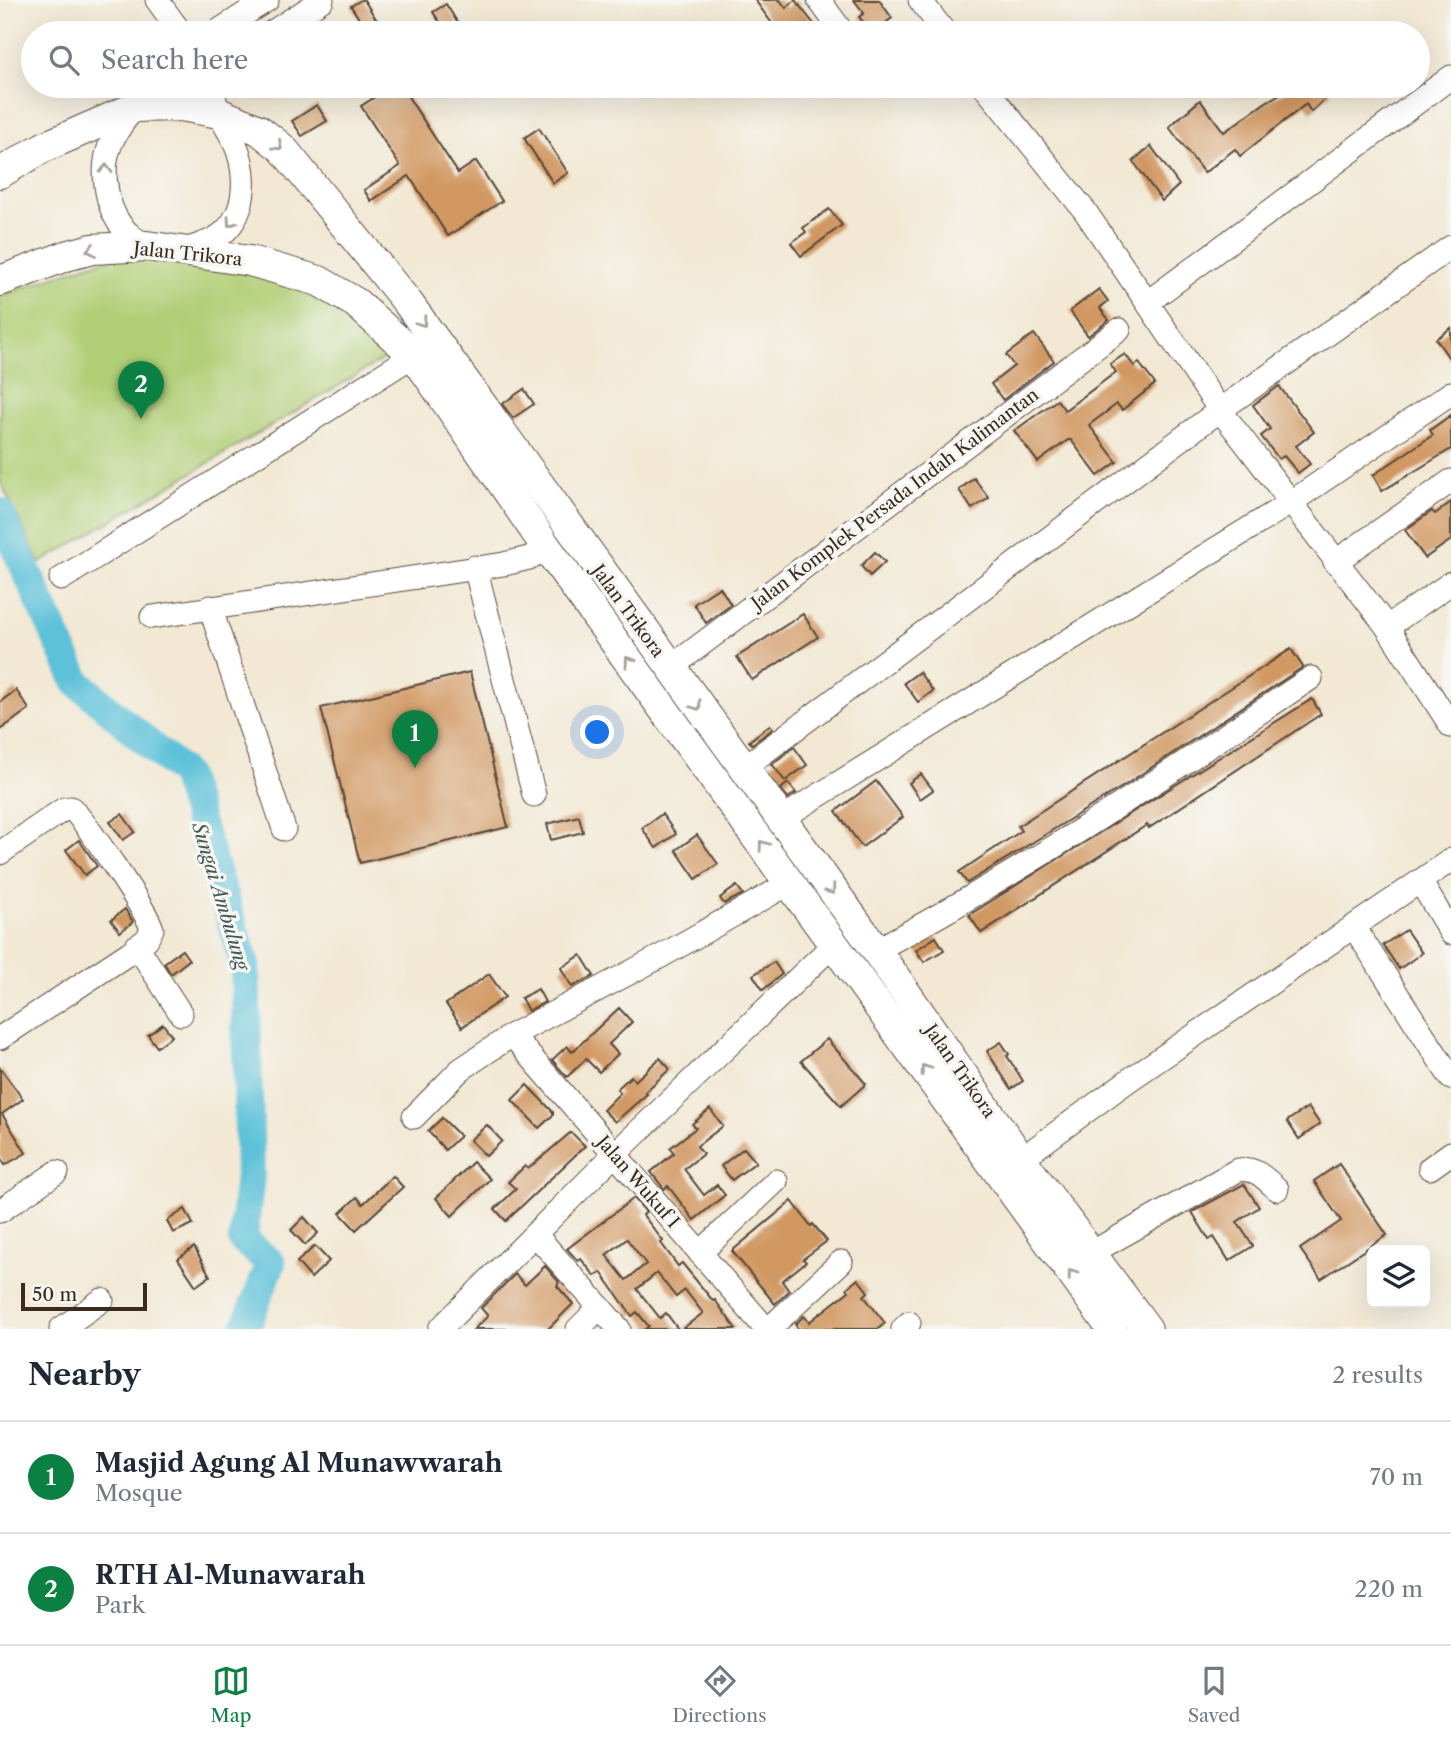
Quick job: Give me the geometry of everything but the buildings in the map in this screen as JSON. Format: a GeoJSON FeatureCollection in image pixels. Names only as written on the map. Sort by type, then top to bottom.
{"type":"FeatureCollection","features":[{"type":"Feature","properties":{"kind":"main road","name":"Jalan Trikora"},"geometry":{"type":"LineString","coordinates":[[0,173],[141,98]]}},
{"type":"Feature","properties":{"kind":"main road","name":"Jalan Trikora"},"geometry":{"type":"LineString","coordinates":[[152,98],[181,106],[218,99],[259,130],[291,159],[408,303],[559,540],[790,883],[834,944],[968,1106],[1021,1159],[1147,1329]]}},
{"type":"Feature","properties":{"kind":"main road","name":"Jalan Trikora"},"geometry":{"type":"LineString","coordinates":[[0,281],[92,249],[147,246],[250,261],[319,281],[356,303],[414,355],[559,540],[670,668],[876,950],[968,1106],[1112,1329]]}},
{"type":"Feature","properties":{"kind":"street"},"geometry":{"type":"LineString","coordinates":[[157,0],[172,21]]}},
{"type":"Feature","properties":{"kind":"street"},"geometry":{"type":"LineString","coordinates":[[234,21],[267,0]]}},
{"type":"Feature","properties":{"kind":"street"},"geometry":{"type":"LineString","coordinates":[[290,21],[322,0]]}},
{"type":"Feature","properties":{"kind":"street"},"geometry":{"type":"LineString","coordinates":[[819,0],[834,21]]}},
{"type":"Feature","properties":{"kind":"street"},"geometry":{"type":"LineString","coordinates":[[920,0],[936,21]]}},
{"type":"Feature","properties":{"kind":"street"},"geometry":{"type":"LineString","coordinates":[[1430,93],[1451,77]]}},
{"type":"Feature","properties":{"kind":"street"},"geometry":{"type":"LineString","coordinates":[[143,98],[121,125],[112,142],[106,156],[105,177],[116,215],[127,233],[147,246]]}},
{"type":"Feature","properties":{"kind":"street"},"geometry":{"type":"LineString","coordinates":[[995,98],[1085,211],[1220,410],[1387,627],[1451,726]]}},
{"type":"Feature","properties":{"kind":"street"},"geometry":{"type":"LineString","coordinates":[[1148,302],[1423,98]]}},
{"type":"Feature","properties":{"kind":"street"},"geometry":{"type":"LineString","coordinates":[[184,250],[223,233],[235,218],[240,205],[244,186],[242,167],[218,99]]}},
{"type":"Feature","properties":{"kind":"street"},"geometry":{"type":"LineString","coordinates":[[742,769],[1220,410],[1451,247]]}},
{"type":"Feature","properties":{"kind":"street","name":"Jalan Komplek Persada Indah Kalimantan"},"geometry":{"type":"LineString","coordinates":[[670,668],[1119,330]]}},
{"type":"Feature","properties":{"kind":"street"},"geometry":{"type":"LineString","coordinates":[[61,579],[414,355]]}},
{"type":"Feature","properties":{"kind":"street"},"geometry":{"type":"LineString","coordinates":[[779,820],[1290,503],[1451,393]]}},
{"type":"Feature","properties":{"kind":"street"},"geometry":{"type":"LineString","coordinates":[[1335,562],[1451,481]]}},
{"type":"Feature","properties":{"kind":"street"},"geometry":{"type":"LineString","coordinates":[[152,617],[528,558],[559,540]]}},
{"type":"Feature","properties":{"kind":"street"},"geometry":{"type":"LineString","coordinates":[[475,567],[534,795]]}},
{"type":"Feature","properties":{"kind":"street"},"geometry":{"type":"LineString","coordinates":[[1387,627],[1451,583]]}},
{"type":"Feature","properties":{"kind":"street"},"geometry":{"type":"LineString","coordinates":[[210,607],[284,828]]}},
{"type":"Feature","properties":{"kind":"street"},"geometry":{"type":"LineString","coordinates":[[876,950],[940,916],[1062,841],[1311,678]]}},
{"type":"Feature","properties":{"kind":"street"},"geometry":{"type":"LineString","coordinates":[[0,853],[68,807],[74,810],[150,919],[152,929],[137,946],[0,1038]]}},
{"type":"Feature","properties":{"kind":"street"},"geometry":{"type":"LineString","coordinates":[[1021,1159],[1129,1080],[1451,860]]}},
{"type":"Feature","properties":{"kind":"street"},"geometry":{"type":"LineString","coordinates":[[1420,881],[1451,933]]}},
{"type":"Feature","properties":{"kind":"street"},"geometry":{"type":"LineString","coordinates":[[414,1117],[460,1070],[512,1035],[665,954],[790,883]]}},
{"type":"Feature","properties":{"kind":"street"},"geometry":{"type":"LineString","coordinates":[[1354,928],[1451,1078]]}},
{"type":"Feature","properties":{"kind":"street"},"geometry":{"type":"LineString","coordinates":[[440,1329],[614,1155],[834,944]]}},
{"type":"Feature","properties":{"kind":"street"},"geometry":{"type":"LineString","coordinates":[[137,946],[181,1014]]}},
{"type":"Feature","properties":{"kind":"street","name":"Jalan Wukuf I"},"geometry":{"type":"LineString","coordinates":[[512,1035],[768,1329]]}},
{"type":"Feature","properties":{"kind":"street"},"geometry":{"type":"LineString","coordinates":[[1430,1168],[1451,1153]]}},
{"type":"Feature","properties":{"kind":"street"},"geometry":{"type":"LineString","coordinates":[[1091,1253],[1238,1170],[1249,1168],[1258,1172],[1276,1189]]}},
{"type":"Feature","properties":{"kind":"street"},"geometry":{"type":"LineString","coordinates":[[0,1211],[57,1172]]}},
{"type":"Feature","properties":{"kind":"street"},"geometry":{"type":"LineString","coordinates":[[700,1253],[776,1181]]}},
{"type":"Feature","properties":{"kind":"street"},"geometry":{"type":"LineString","coordinates":[[536,1234],[619,1329]]}},
{"type":"Feature","properties":{"kind":"street"},"geometry":{"type":"LineString","coordinates":[[768,1329],[841,1262]]}},
{"type":"Feature","properties":{"kind":"street"},"geometry":{"type":"LineString","coordinates":[[61,1329],[102,1300]]}},
{"type":"Feature","properties":{"kind":"street"},"geometry":{"type":"LineString","coordinates":[[578,1329],[600,1307]]}},
{"type":"Feature","properties":{"kind":"green space"},"geometry":{"type":"Polygon","coordinates":[[[135,252],[289,281],[332,302],[365,327],[387,357],[40,563],[0,481],[0,296],[87,265],[135,252]]]}},
{"type":"Feature","properties":{"kind":"waterway","name":"Sungai Ambulung"},"geometry":{"type":"LineString","coordinates":[[0,513],[77,682],[184,774],[245,964],[250,1175],[243,1240],[271,1263],[245,1329]]}},
{"type":"Feature","properties":{"kind":"place","name":"RTH Al-Munawarah"},"geometry":{"type":"Point","coordinates":[141,419]}},
{"type":"Feature","properties":{"kind":"place","name":"Masjid Agung Al Munawwarah"},"geometry":{"type":"Point","coordinates":[415,768]}}]}
